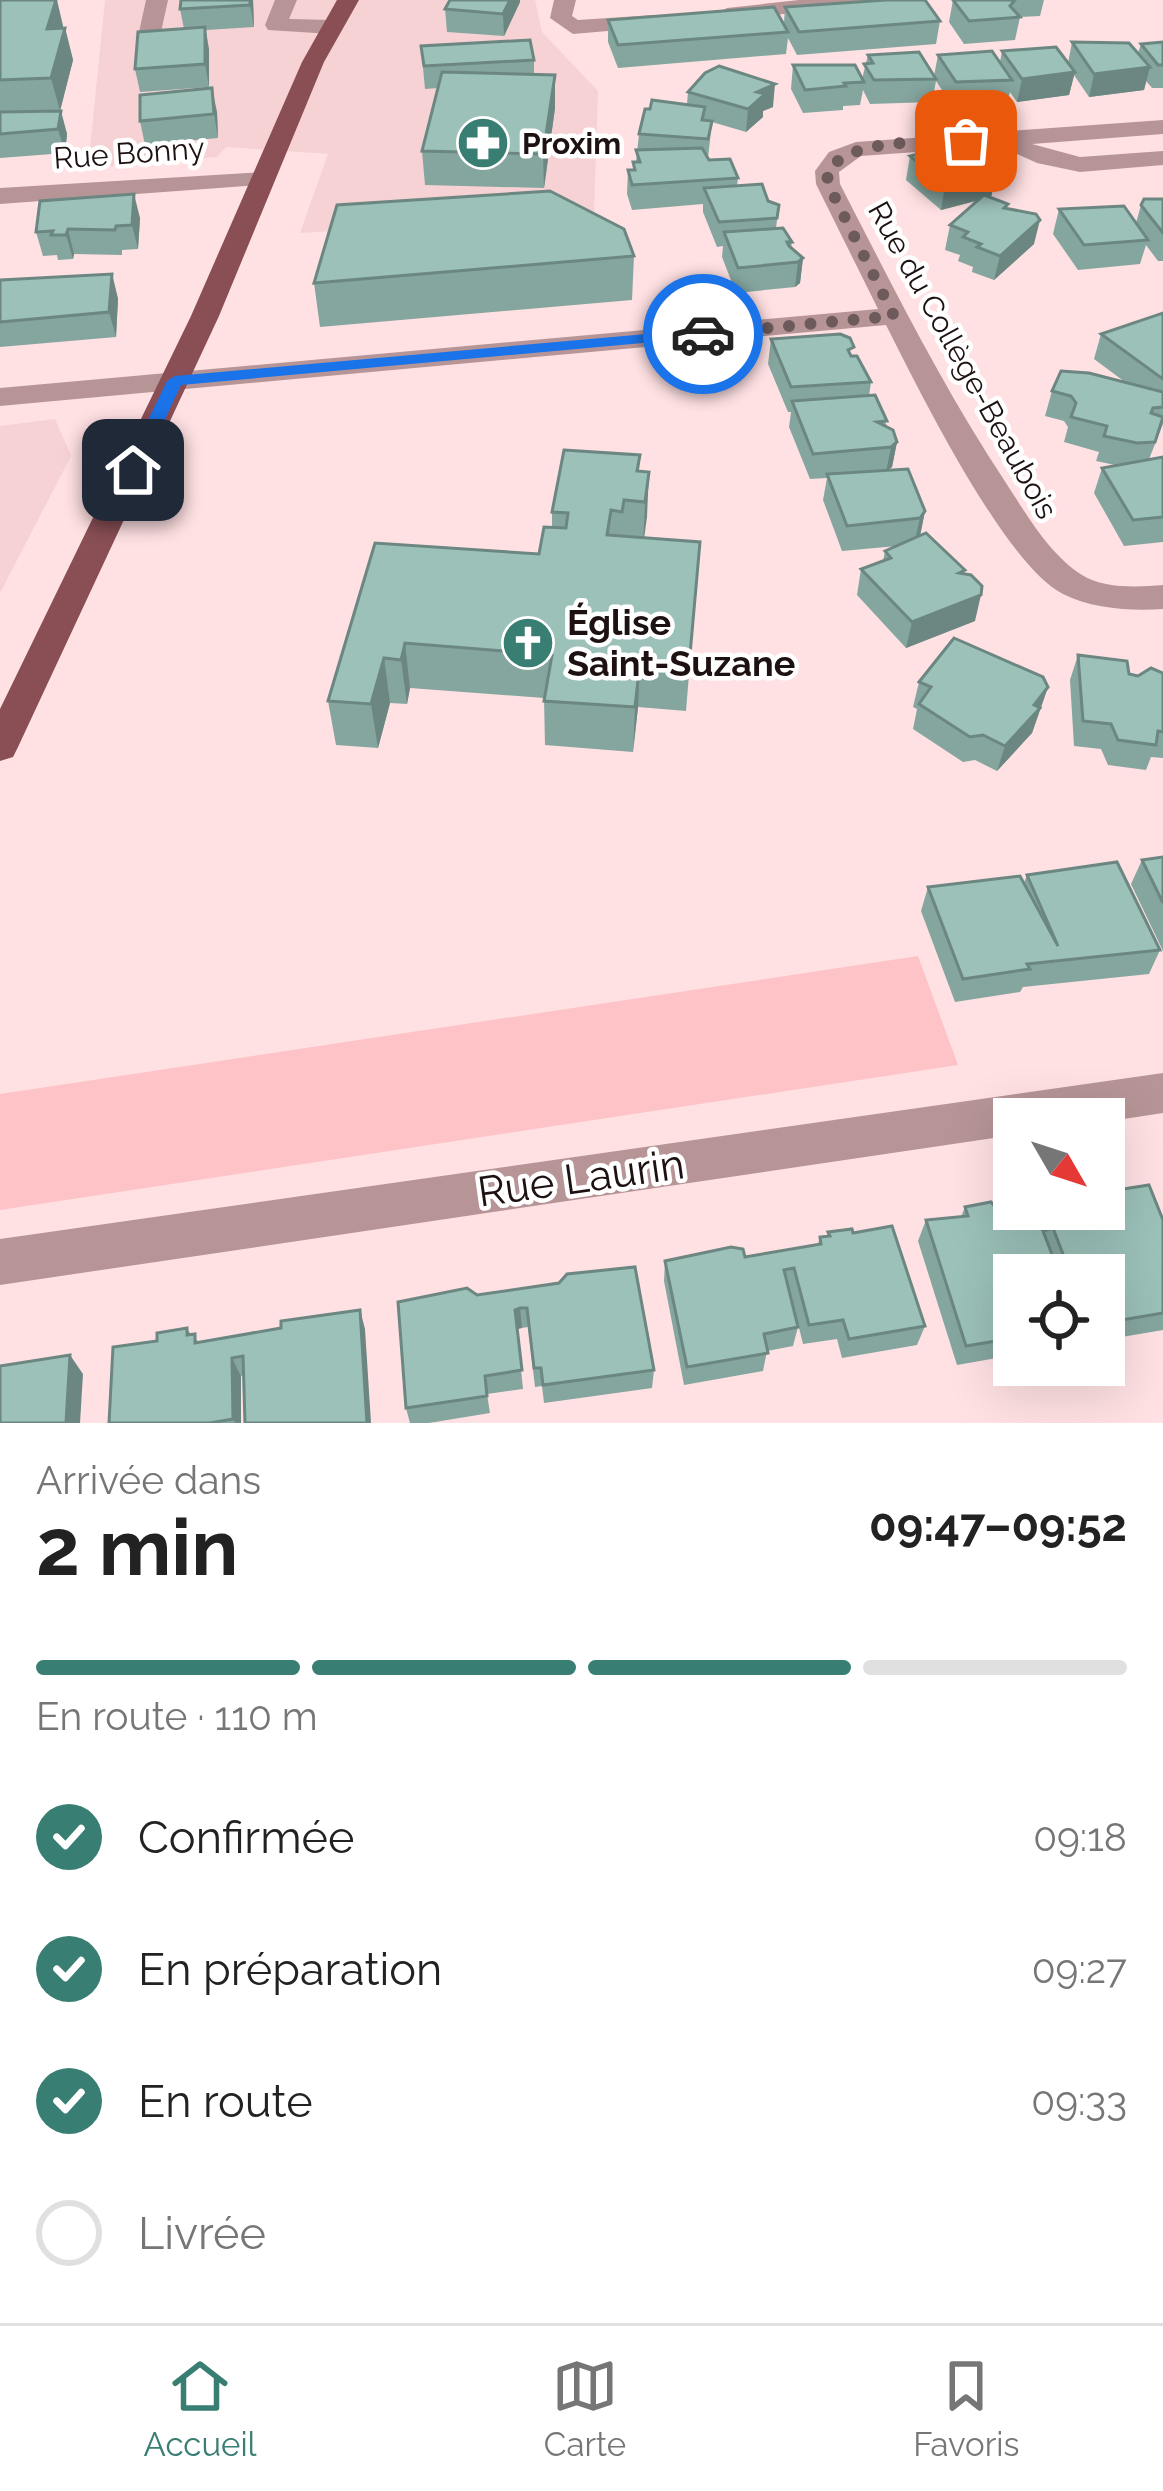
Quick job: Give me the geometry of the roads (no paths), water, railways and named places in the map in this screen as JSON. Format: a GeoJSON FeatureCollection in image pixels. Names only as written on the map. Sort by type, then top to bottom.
{"type":"FeatureCollection","features":[{"type":"Feature","properties":{"kind":"main road"},"geometry":{"type":"LineString","coordinates":[[0,747],[175,381],[348,0]]}},
{"type":"Feature","properties":{"kind":"street"},"geometry":{"type":"LineString","coordinates":[[150,32],[157,0]]}},
{"type":"Feature","properties":{"kind":"street"},"geometry":{"type":"LineString","coordinates":[[286,0],[276,25],[332,28]]}},
{"type":"Feature","properties":{"kind":"street"},"geometry":{"type":"LineString","coordinates":[[565,0],[561,18],[573,27],[681,18]]}},
{"type":"Feature","properties":{"kind":"street"},"geometry":{"type":"LineString","coordinates":[[705,16],[860,0]]}},
{"type":"Feature","properties":{"kind":"street","name":"Rue du Collège-Beaubois"},"geometry":{"type":"LineString","coordinates":[[1163,127],[856,149],[838,158],[827,171],[828,184],[894,316],[1028,544],[1070,584],[1139,600],[1163,597]]}},
{"type":"Feature","properties":{"kind":"street","name":"Rue du Collège-Beaubois"},"geometry":{"type":"LineString","coordinates":[[1002,138],[1043,160],[1073,166],[1163,158]]}},
{"type":"Feature","properties":{"kind":"street","name":"Rue Bonny"},"geometry":{"type":"LineString","coordinates":[[0,196],[263,179]]}},
{"type":"Feature","properties":{"kind":"street"},"geometry":{"type":"LineString","coordinates":[[0,398],[894,316]]}},
{"type":"Feature","properties":{"kind":"street","name":"Rue Laurin"},"geometry":{"type":"LineString","coordinates":[[0,1262],[1163,1093]]}},
{"type":"Feature","properties":{"kind":"place","name":"Proxim"},"geometry":{"type":"Point","coordinates":[483,143]}},
{"type":"Feature","properties":{"kind":"place","name":"Église Saint-Suzane"},"geometry":{"type":"Point","coordinates":[528,643]}}]}
